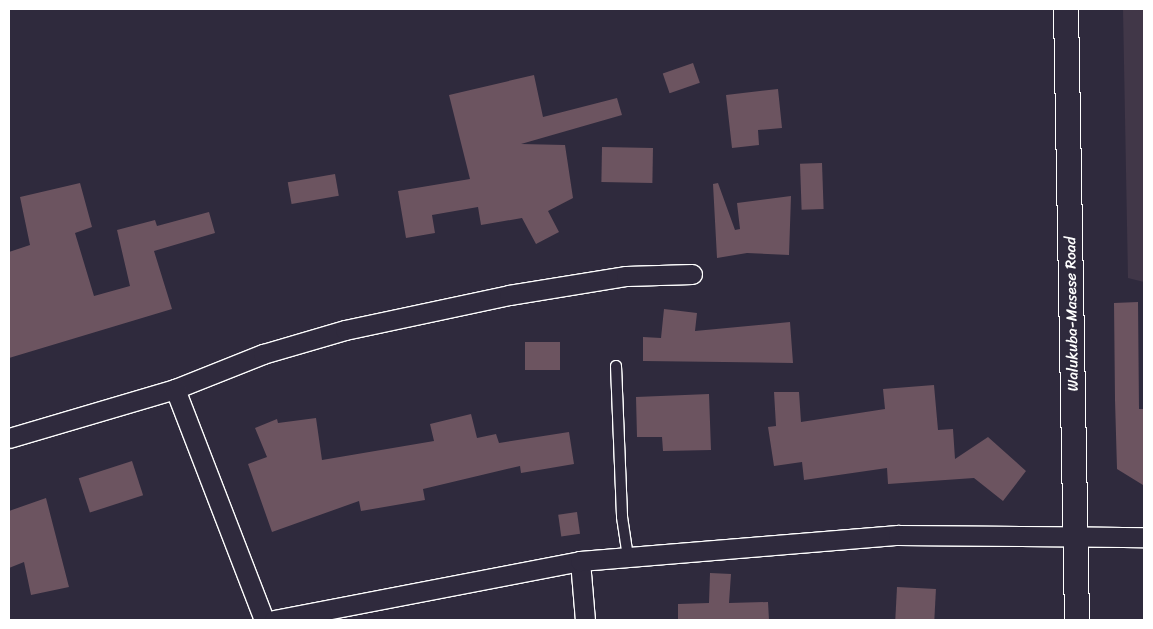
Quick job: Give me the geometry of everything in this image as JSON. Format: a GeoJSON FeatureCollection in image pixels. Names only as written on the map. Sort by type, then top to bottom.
{"type":"FeatureCollection","features":[{"type":"Feature","properties":{"kind":"street","name":"Walukuba-Masese Road"},"geometry":{"type":"LineString","coordinates":[[1066,9],[1077,620]]}},
{"type":"Feature","properties":{"kind":"street"},"geometry":{"type":"LineString","coordinates":[[9,438],[175,389],[263,354],[345,330],[519,294],[626,276],[692,274]]}},
{"type":"Feature","properties":{"kind":"street"},"geometry":{"type":"LineString","coordinates":[[175,389],[264,620]]}},
{"type":"Feature","properties":{"kind":"street"},"geometry":{"type":"LineString","coordinates":[[274,620],[580,561],[898,534],[1077,538],[1144,537]]}},
{"type":"Feature","properties":{"kind":"street"},"geometry":{"type":"LineString","coordinates":[[580,561],[585,620]]}},
{"type":"Feature","properties":{"kind":"lane"},"geometry":{"type":"LineString","coordinates":[[616,366],[622,517],[628,557]]}},
{"type":"Feature","properties":{"kind":"shaded area"},"geometry":{"type":"Polygon","coordinates":[[[1123,9],[1144,9],[1144,282],[1128,278],[1123,9]]]}},
{"type":"Feature","properties":{"kind":"building"},"geometry":{"type":"Polygon","coordinates":[[[693,63],[700,83],[670,93],[663,73],[693,63]]]}},
{"type":"Feature","properties":{"kind":"building"},"geometry":{"type":"Polygon","coordinates":[[[534,75],[543,117],[617,98],[622,115],[521,144],[565,145],[573,198],[548,211],[559,232],[536,244],[522,218],[481,225],[478,207],[432,215],[435,233],[406,238],[398,191],[470,179],[449,95],[534,75]]]}},
{"type":"Feature","properties":{"kind":"building"},"geometry":{"type":"Polygon","coordinates":[[[778,89],[782,128],[758,130],[759,145],[732,148],[726,95],[778,89]]]}},
{"type":"Feature","properties":{"kind":"building"},"geometry":{"type":"Polygon","coordinates":[[[602,147],[653,148],[652,183],[601,182],[602,147]]]}},
{"type":"Feature","properties":{"kind":"building"},"geometry":{"type":"Polygon","coordinates":[[[822,163],[824,209],[802,210],[800,164],[822,163]]]}},
{"type":"Feature","properties":{"kind":"building"},"geometry":{"type":"Polygon","coordinates":[[[335,174],[339,196],[292,204],[288,182],[335,174]]]}},
{"type":"Feature","properties":{"kind":"building"},"geometry":{"type":"Polygon","coordinates":[[[80,183],[92,227],[75,233],[94,296],[130,286],[117,230],[155,220],[157,226],[209,212],[215,233],[154,251],[172,309],[9,358],[9,252],[30,245],[20,197],[80,183]]]}},
{"type":"Feature","properties":{"kind":"building"},"geometry":{"type":"Polygon","coordinates":[[[718,183],[735,230],[740,229],[737,203],[791,196],[789,255],[747,253],[717,258],[713,184],[718,183]]]}},
{"type":"Feature","properties":{"kind":"building"},"geometry":{"type":"Polygon","coordinates":[[[1138,302],[1139,409],[1144,409],[1143,485],[1117,469],[1115,400],[1114,303],[1138,302]]]}},
{"type":"Feature","properties":{"kind":"building"},"geometry":{"type":"Polygon","coordinates":[[[664,309],[697,313],[695,331],[790,322],[793,363],[643,361],[643,337],[661,338],[664,309]]]}},
{"type":"Feature","properties":{"kind":"building"},"geometry":{"type":"Polygon","coordinates":[[[525,342],[560,342],[560,370],[525,370],[525,342]]]}},
{"type":"Feature","properties":{"kind":"building"},"geometry":{"type":"Polygon","coordinates":[[[934,385],[938,430],[953,429],[955,459],[988,437],[1026,471],[1003,501],[974,478],[888,484],[887,468],[804,480],[802,462],[774,466],[768,427],[776,426],[774,392],[799,392],[801,422],[885,409],[883,389],[934,385]]]}},
{"type":"Feature","properties":{"kind":"building"},"geometry":{"type":"Polygon","coordinates":[[[709,394],[711,450],[663,451],[662,437],[637,437],[636,397],[709,394]]]}},
{"type":"Feature","properties":{"kind":"building"},"geometry":{"type":"Polygon","coordinates":[[[471,414],[477,438],[496,434],[499,443],[569,432],[574,464],[521,473],[520,466],[423,489],[425,500],[361,511],[359,501],[272,532],[248,464],[267,457],[255,428],[277,419],[278,423],[316,418],[322,460],[434,441],[430,424],[471,414]]]}},
{"type":"Feature","properties":{"kind":"building"},"geometry":{"type":"Polygon","coordinates":[[[132,461],[143,495],[90,513],[79,478],[132,461]]]}},
{"type":"Feature","properties":{"kind":"building"},"geometry":{"type":"Polygon","coordinates":[[[46,498],[69,587],[31,595],[24,562],[9,568],[9,511],[46,498]]]}},
{"type":"Feature","properties":{"kind":"building"},"geometry":{"type":"Polygon","coordinates":[[[577,512],[580,534],[561,536],[558,515],[577,512]]]}},
{"type":"Feature","properties":{"kind":"building"},"geometry":{"type":"Polygon","coordinates":[[[710,573],[731,574],[729,603],[768,602],[769,620],[678,620],[678,604],[709,603],[710,573]]]}},
{"type":"Feature","properties":{"kind":"building"},"geometry":{"type":"Polygon","coordinates":[[[897,587],[936,589],[934,620],[895,620],[897,587]]]}}]}
